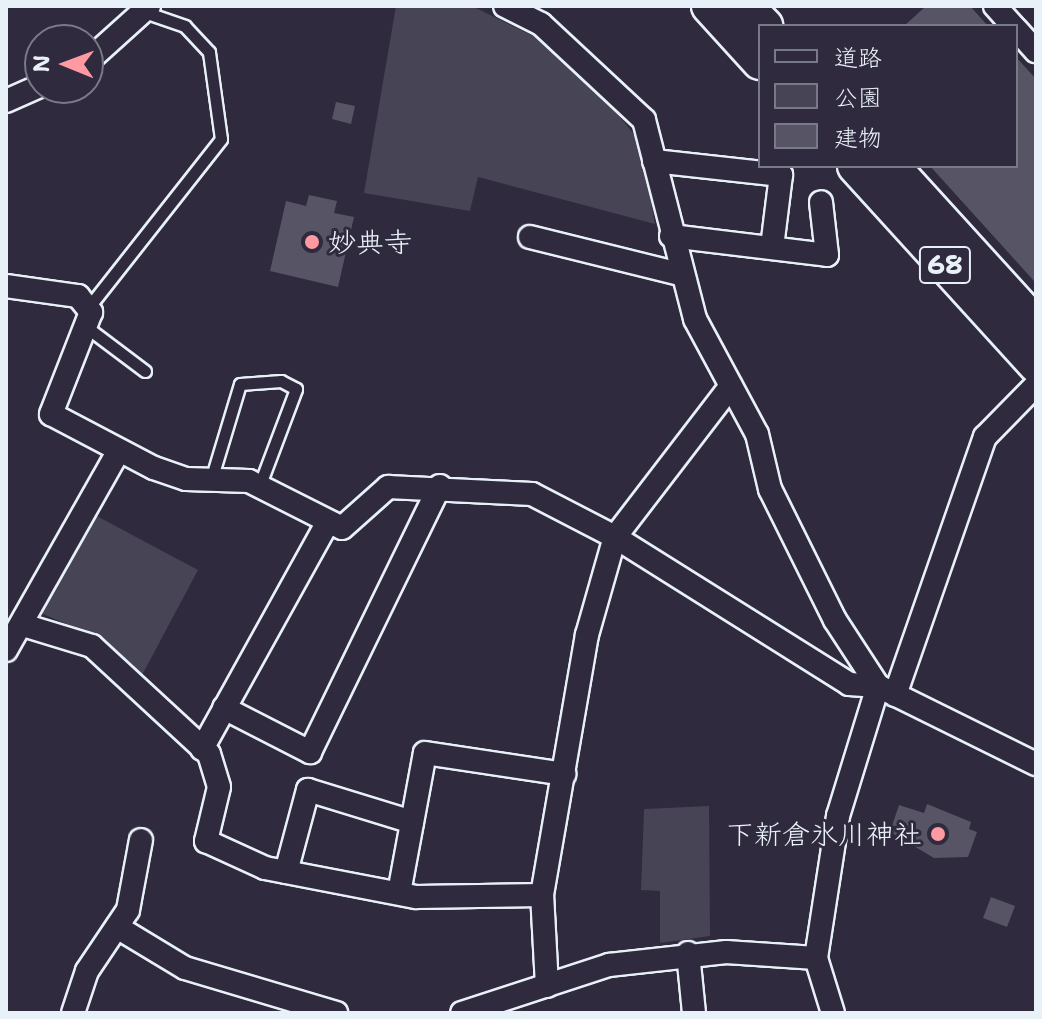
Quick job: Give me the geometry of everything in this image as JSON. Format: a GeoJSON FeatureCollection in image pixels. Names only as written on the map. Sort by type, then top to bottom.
{"type":"FeatureCollection","features":[{"type":"Feature","properties":{"kind":"main road"},"geometry":{"type":"LineString","coordinates":[[709,6],[758,60]]}},
{"type":"Feature","properties":{"kind":"main road"},"geometry":{"type":"LineString","coordinates":[[746,6],[763,24]]}},
{"type":"Feature","properties":{"kind":"main road","name":"68"},"geometry":{"type":"LineString","coordinates":[[857,168],[1036,365]]}},
{"type":"Feature","properties":{"kind":"main road","name":"68"},"geometry":{"type":"LineString","coordinates":[[894,168],[1033,315]]}},
{"type":"Feature","properties":{"kind":"street"},"geometry":{"type":"LineString","coordinates":[[505,6],[541,24],[644,120],[679,274],[757,434],[777,502],[887,690]]}},
{"type":"Feature","properties":{"kind":"street"},"geometry":{"type":"LineString","coordinates":[[995,6],[1011,24]]}},
{"type":"Feature","properties":{"kind":"street"},"geometry":{"type":"LineString","coordinates":[[104,47],[146,9]]}},
{"type":"Feature","properties":{"kind":"street"},"geometry":{"type":"LineString","coordinates":[[1018,32],[1036,51]]}},
{"type":"Feature","properties":{"kind":"street"},"geometry":{"type":"LineString","coordinates":[[654,161],[781,175],[772,247]]}},
{"type":"Feature","properties":{"kind":"street"},"geometry":{"type":"LineString","coordinates":[[671,236],[827,255],[821,202]]}},
{"type":"Feature","properties":{"kind":"street"},"geometry":{"type":"LineString","coordinates":[[530,237],[679,274]]}},
{"type":"Feature","properties":{"kind":"street"},"geometry":{"type":"LineString","coordinates":[[6,286],[78,296],[86,317],[51,414],[118,452],[186,479],[259,487],[326,525],[354,524],[388,487],[440,486],[532,494],[615,537],[849,684],[887,690],[1036,764]]}},
{"type":"Feature","properties":{"kind":"street"},"geometry":{"type":"LineString","coordinates":[[833,1013],[816,958],[838,816],[985,437],[1036,385]]}},
{"type":"Feature","properties":{"kind":"street"},"geometry":{"type":"LineString","coordinates":[[547,986],[542,895],[587,635],[615,537],[731,386]]}},
{"type":"Feature","properties":{"kind":"street"},"geometry":{"type":"LineString","coordinates":[[6,650],[23,625],[118,452]]}},
{"type":"Feature","properties":{"kind":"street"},"geometry":{"type":"LineString","coordinates":[[224,708],[310,752],[440,486]]}},
{"type":"Feature","properties":{"kind":"street"},"geometry":{"type":"LineString","coordinates":[[202,749],[326,525]]}},
{"type":"Feature","properties":{"kind":"street"},"geometry":{"type":"LineString","coordinates":[[23,625],[92,646],[202,749],[219,787],[206,841],[286,872],[399,893],[542,895]]}},
{"type":"Feature","properties":{"kind":"street"},"geometry":{"type":"LineString","coordinates":[[399,893],[425,753],[564,774]]}},
{"type":"Feature","properties":{"kind":"street"},"geometry":{"type":"LineString","coordinates":[[286,872],[308,790],[412,822]]}},
{"type":"Feature","properties":{"kind":"street"},"geometry":{"type":"LineString","coordinates":[[73,1013],[87,971],[128,910],[141,840]]}},
{"type":"Feature","properties":{"kind":"street"},"geometry":{"type":"LineString","coordinates":[[117,927],[185,968],[336,1013]]}},
{"type":"Feature","properties":{"kind":"street"},"geometry":{"type":"LineString","coordinates":[[462,1013],[609,965],[688,953],[816,958]]}},
{"type":"Feature","properties":{"kind":"street"},"geometry":{"type":"LineString","coordinates":[[688,953],[694,1013]]}},
{"type":"Feature","properties":{"kind":"lane"},"geometry":{"type":"LineString","coordinates":[[145,371],[86,317],[221,139],[209,52],[185,26],[146,9]]}},
{"type":"Feature","properties":{"kind":"lane"},"geometry":{"type":"LineString","coordinates":[[211,480],[240,384],[281,381],[296,389],[259,487]]}},
{"type":"Feature","properties":{"kind":"green space"},"geometry":{"type":"Polygon","coordinates":[[[396,6],[472,6],[535,37],[605,98],[640,142],[655,224],[478,177],[470,211],[364,193],[396,6]]]}},
{"type":"Feature","properties":{"kind":"green space"},"geometry":{"type":"Polygon","coordinates":[[[93,514],[198,570],[140,679],[93,635],[38,612],[93,514]]]}},
{"type":"Feature","properties":{"kind":"green space"},"geometry":{"type":"Polygon","coordinates":[[[709,806],[710,936],[660,943],[660,891],[641,890],[644,809],[709,806]]]}},
{"type":"Feature","properties":{"kind":"building"},"geometry":{"type":"Polygon","coordinates":[[[926,6],[970,6],[986,24],[906,24],[926,6]]]}},
{"type":"Feature","properties":{"kind":"building"},"geometry":{"type":"Polygon","coordinates":[[[1018,59],[1036,79],[1034,281],[932,168],[1018,168],[1018,59]]]}},
{"type":"Feature","properties":{"kind":"building"},"geometry":{"type":"Polygon","coordinates":[[[336,102],[355,106],[351,124],[332,119],[336,102]]]}},
{"type":"Feature","properties":{"kind":"building"},"geometry":{"type":"Polygon","coordinates":[[[309,195],[337,201],[334,213],[354,217],[338,287],[270,271],[286,201],[306,206],[309,195]]]}},
{"type":"Feature","properties":{"kind":"building"},"geometry":{"type":"Polygon","coordinates":[[[927,804],[971,822],[969,829],[977,832],[968,857],[934,858],[890,832],[899,805],[924,813],[927,804]]]}},
{"type":"Feature","properties":{"kind":"building"},"geometry":{"type":"Polygon","coordinates":[[[991,897],[1015,906],[1007,927],[983,918],[991,897]]]}},
{"type":"Feature","properties":{"kind":"place","name":"妙典寺"},"geometry":{"type":"Point","coordinates":[312,242]}},
{"type":"Feature","properties":{"kind":"place","name":"下新倉氷川神社"},"geometry":{"type":"Point","coordinates":[938,834]}}]}
